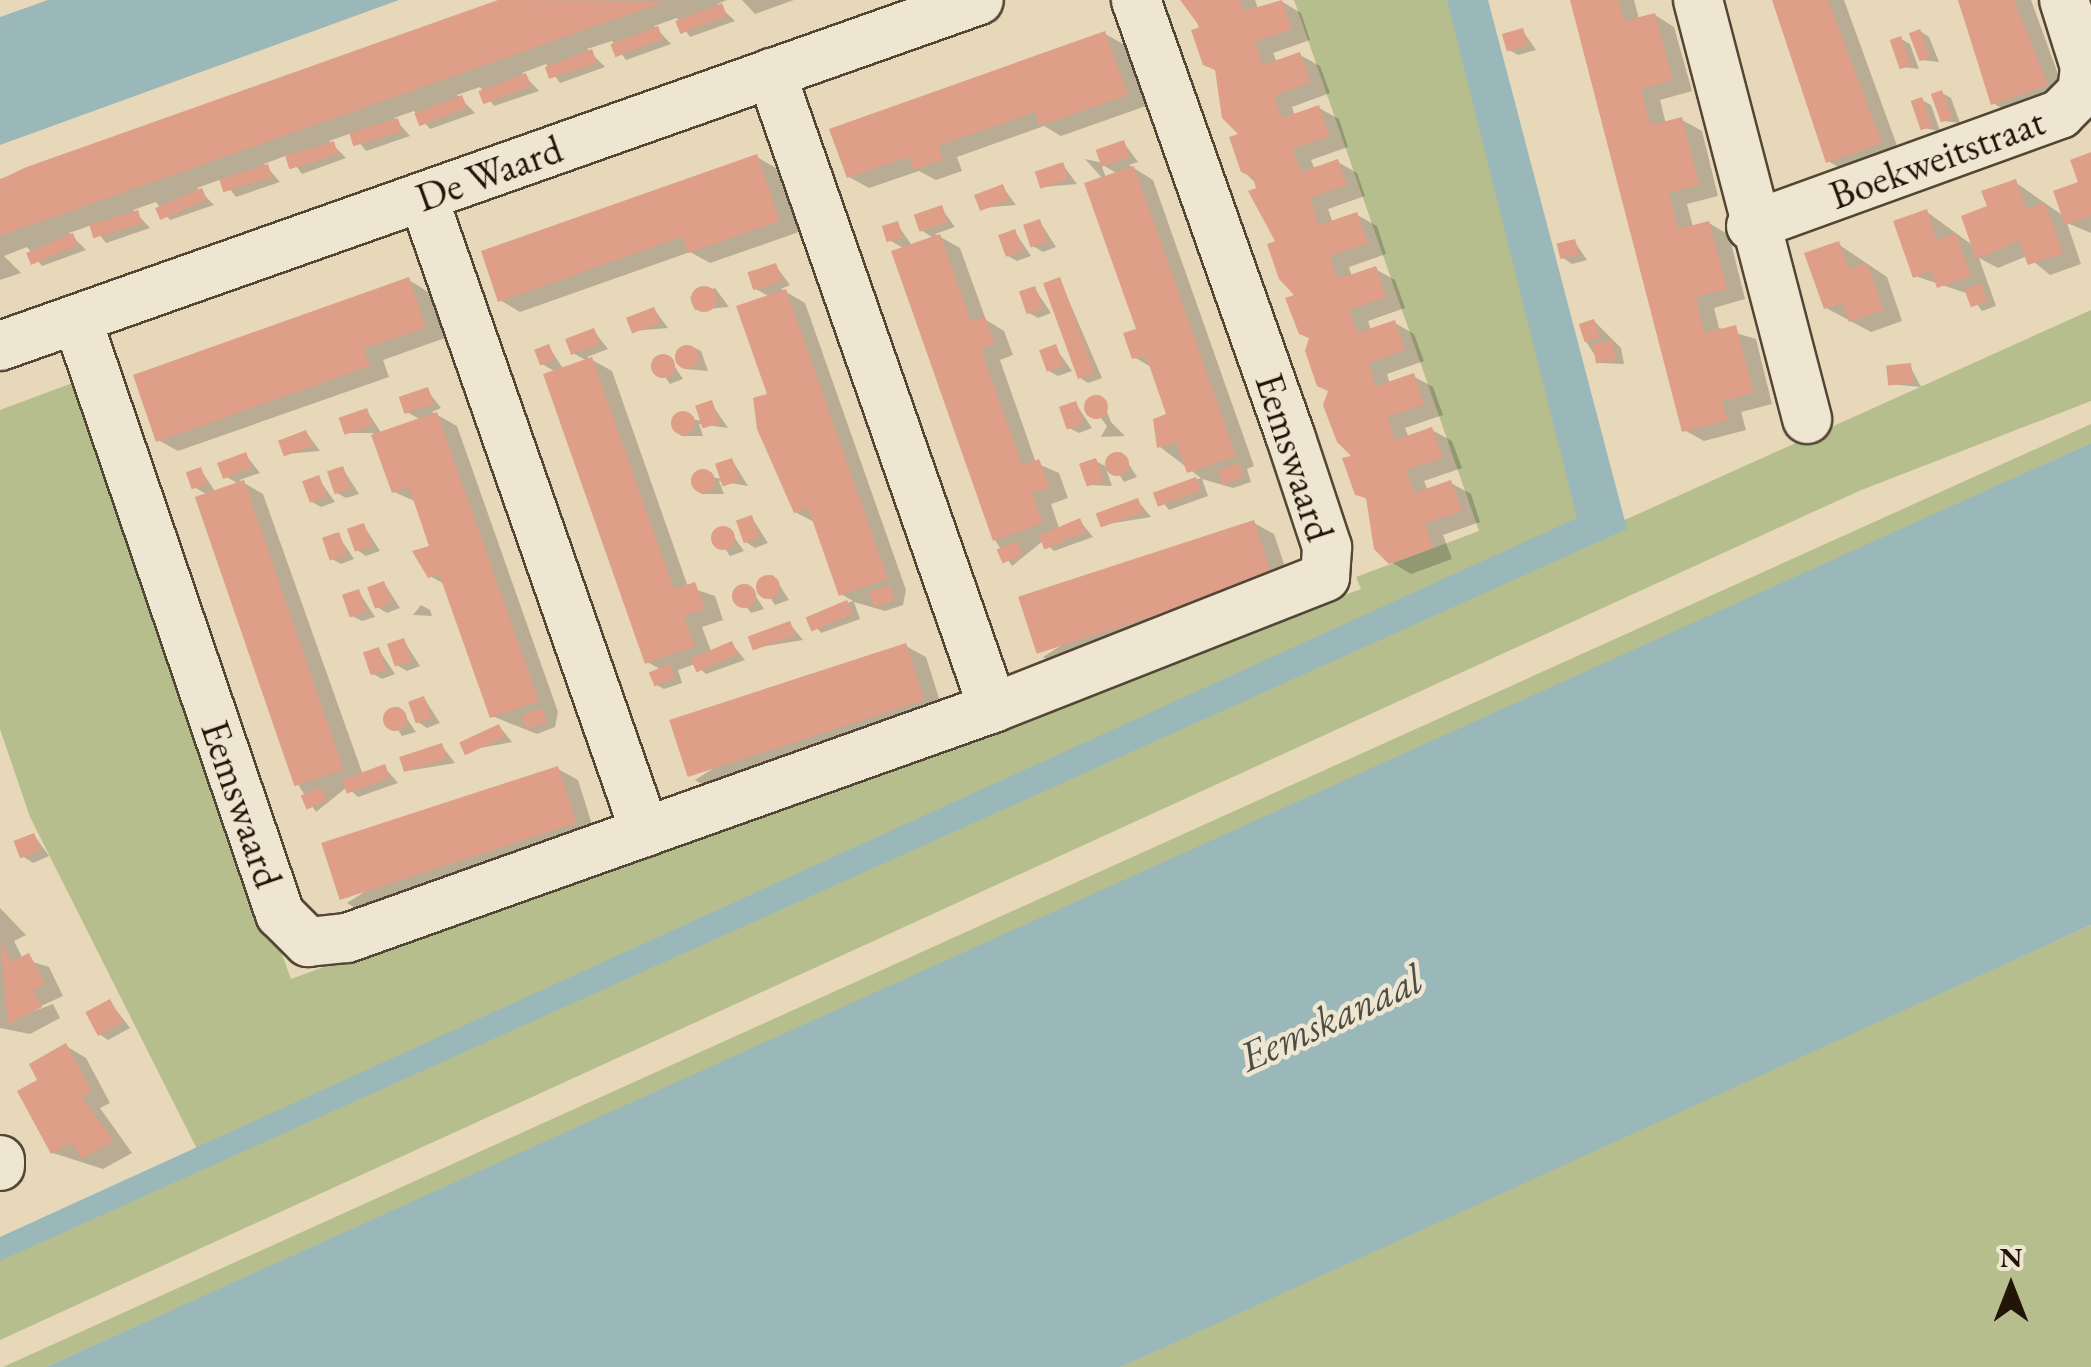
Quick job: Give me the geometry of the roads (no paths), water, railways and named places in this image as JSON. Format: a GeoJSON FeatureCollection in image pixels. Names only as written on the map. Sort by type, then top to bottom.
{"type":"FeatureCollection","features":[{"type":"Feature","properties":{"kind":"street","name":"De Waard"},"geometry":{"type":"LineString","coordinates":[[0,346],[979,0]]}},
{"type":"Feature","properties":{"kind":"street","name":"Eemswaard"},"geometry":{"type":"LineString","coordinates":[[77,319],[292,932],[308,942],[347,938],[992,708],[1325,576],[1326,547],[1292,438],[1136,0]]}},
{"type":"Feature","properties":{"kind":"street"},"geometry":{"type":"LineString","coordinates":[[1698,0],[1751,226],[1806,419]]}},
{"type":"Feature","properties":{"kind":"street","name":"Boekweitstraat"},"geometry":{"type":"LineString","coordinates":[[1751,226],[2060,114],[2082,92],[2085,66],[2064,0]]}},
{"type":"Feature","properties":{"kind":"street"},"geometry":{"type":"LineString","coordinates":[[771,73],[992,708]]}},
{"type":"Feature","properties":{"kind":"street"},"geometry":{"type":"LineString","coordinates":[[423,197],[645,832]]}},
{"type":"Feature","properties":{"kind":"water"},"geometry":{"type":"Polygon","coordinates":[[[48,0],[399,0],[0,145],[0,17],[48,0]]]}},
{"type":"Feature","properties":{"kind":"water"},"geometry":{"type":"Polygon","coordinates":[[[1447,0],[1488,0],[1627,529],[0,1261],[0,1237],[1577,518],[1447,0]]]}},
{"type":"Feature","properties":{"kind":"water","name":"Eemskanaal"},"geometry":{"type":"Polygon","coordinates":[[[2091,443],[2091,925],[1121,1367],[46,1367],[2091,443]]]}}]}
